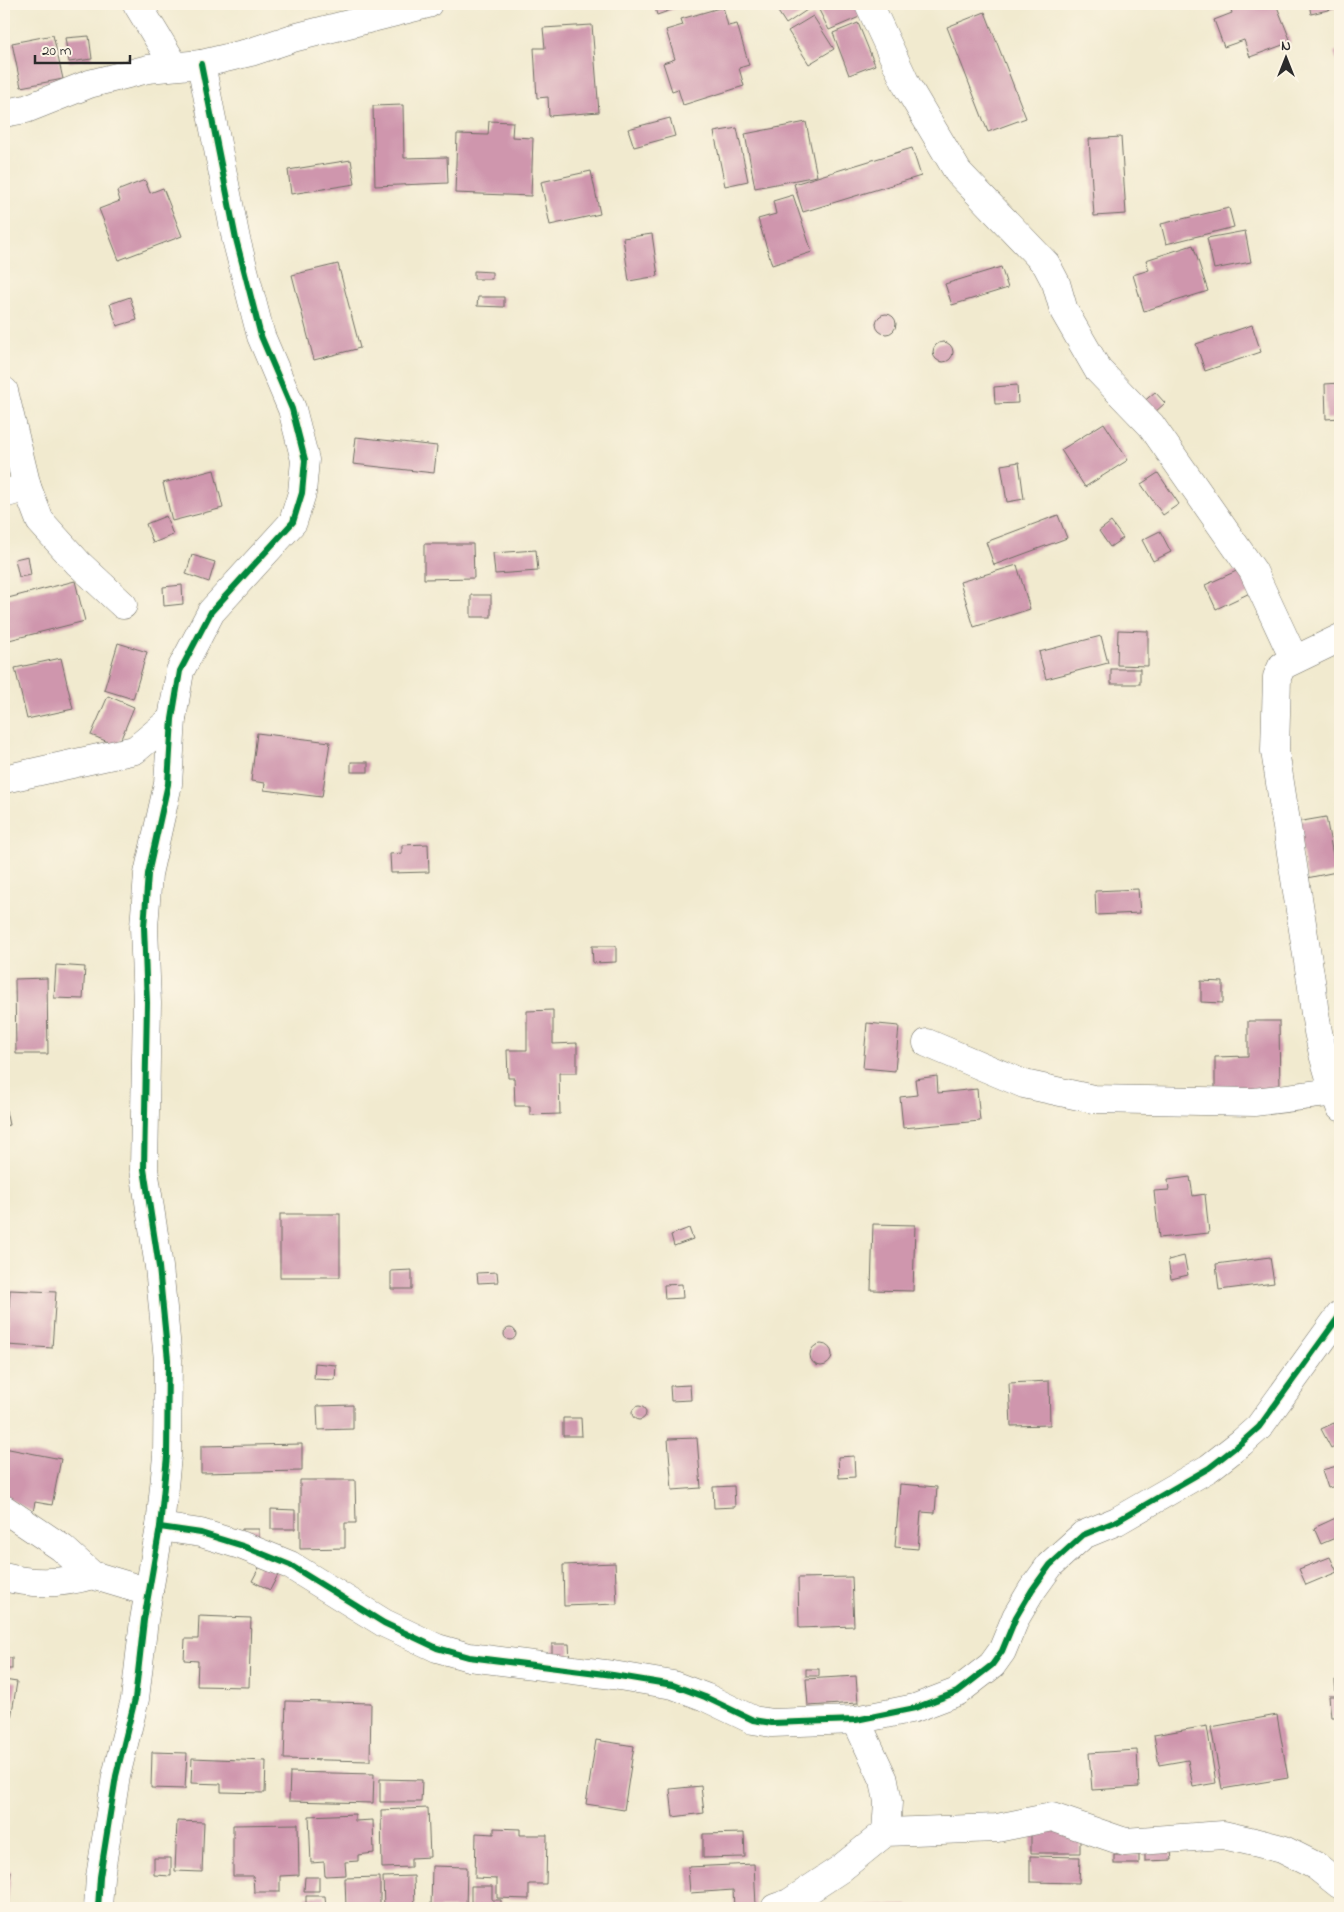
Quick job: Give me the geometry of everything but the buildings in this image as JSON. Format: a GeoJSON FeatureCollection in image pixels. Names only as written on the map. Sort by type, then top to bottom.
{"type":"FeatureCollection","features":[{"type":"Feature","properties":{"kind":"street"},"geometry":{"type":"LineString","coordinates":[[97,1907],[101,1868],[116,1776],[135,1699],[149,1592],[160,1527],[166,1456],[168,1360],[159,1268],[144,1169],[146,1003],[144,927],[148,874],[168,784],[172,719],[180,671],[211,612],[293,522],[302,493],[305,460],[292,409],[259,327],[188,64],[137,4]]}},
{"type":"Feature","properties":{"kind":"street"},"geometry":{"type":"LineString","coordinates":[[4,113],[26,108],[89,84],[148,69],[188,64],[428,4]]}},
{"type":"Feature","properties":{"kind":"street"},"geometry":{"type":"LineString","coordinates":[[869,4],[907,86],[958,172],[1046,264],[1056,283],[1064,311],[1098,370],[1152,424],[1253,571],[1294,659]]}},
{"type":"Feature","properties":{"kind":"street"},"geometry":{"type":"LineString","coordinates":[[4,391],[15,490],[78,563],[123,605]]}},
{"type":"Feature","properties":{"kind":"street"},"geometry":{"type":"LineString","coordinates":[[927,1043],[1024,1084],[1092,1099],[1254,1102],[1337,1100],[1315,1021],[1312,987],[1275,750],[1277,677],[1282,666],[1340,638]]}},
{"type":"Feature","properties":{"kind":"street"},"geometry":{"type":"LineString","coordinates":[[4,779],[135,750],[172,719]]}},
{"type":"Feature","properties":{"kind":"street"},"geometry":{"type":"LineString","coordinates":[[160,1527],[201,1533],[243,1546],[290,1566],[384,1623],[438,1648],[469,1657],[613,1675],[673,1685],[705,1697],[753,1720],[772,1723],[856,1720],[915,1708],[957,1692],[992,1665],[1002,1652],[1016,1617],[1050,1565],[1083,1535],[1117,1521],[1209,1468],[1241,1443],[1259,1427],[1340,1315]]}},
{"type":"Feature","properties":{"kind":"street"},"geometry":{"type":"LineString","coordinates":[[4,1510],[62,1548],[92,1575],[149,1592]]}},
{"type":"Feature","properties":{"kind":"street"},"geometry":{"type":"LineString","coordinates":[[4,1577],[26,1583],[49,1583],[75,1580],[92,1575]]}},
{"type":"Feature","properties":{"kind":"street"},"geometry":{"type":"LineString","coordinates":[[856,1720],[884,1780],[888,1802],[886,1832]]}},
{"type":"Feature","properties":{"kind":"street"},"geometry":{"type":"LineString","coordinates":[[775,1908],[789,1902],[839,1870],[886,1832],[988,1828],[1052,1817],[1125,1842],[1222,1835],[1282,1849],[1316,1866],[1340,1885]]}},
{"type":"Feature","properties":{"kind":"cycle path"},"geometry":{"type":"LineString","coordinates":[[98,1908],[100,1877],[116,1776],[135,1699],[144,1620],[160,1527],[167,1456],[168,1360],[159,1267],[144,1169],[147,1003],[144,927],[148,874],[168,784],[172,719],[180,671],[211,612],[293,522],[302,493],[305,460],[292,409],[261,336],[236,239],[201,64]]}},
{"type":"Feature","properties":{"kind":"cycle path"},"geometry":{"type":"LineString","coordinates":[[160,1527],[201,1533],[243,1546],[290,1565],[384,1623],[437,1648],[469,1657],[613,1675],[673,1685],[705,1697],[753,1720],[772,1723],[856,1720],[915,1708],[957,1692],[992,1665],[1002,1651],[1016,1617],[1050,1565],[1083,1535],[1117,1521],[1209,1468],[1241,1443],[1259,1427],[1340,1315]]}}]}
